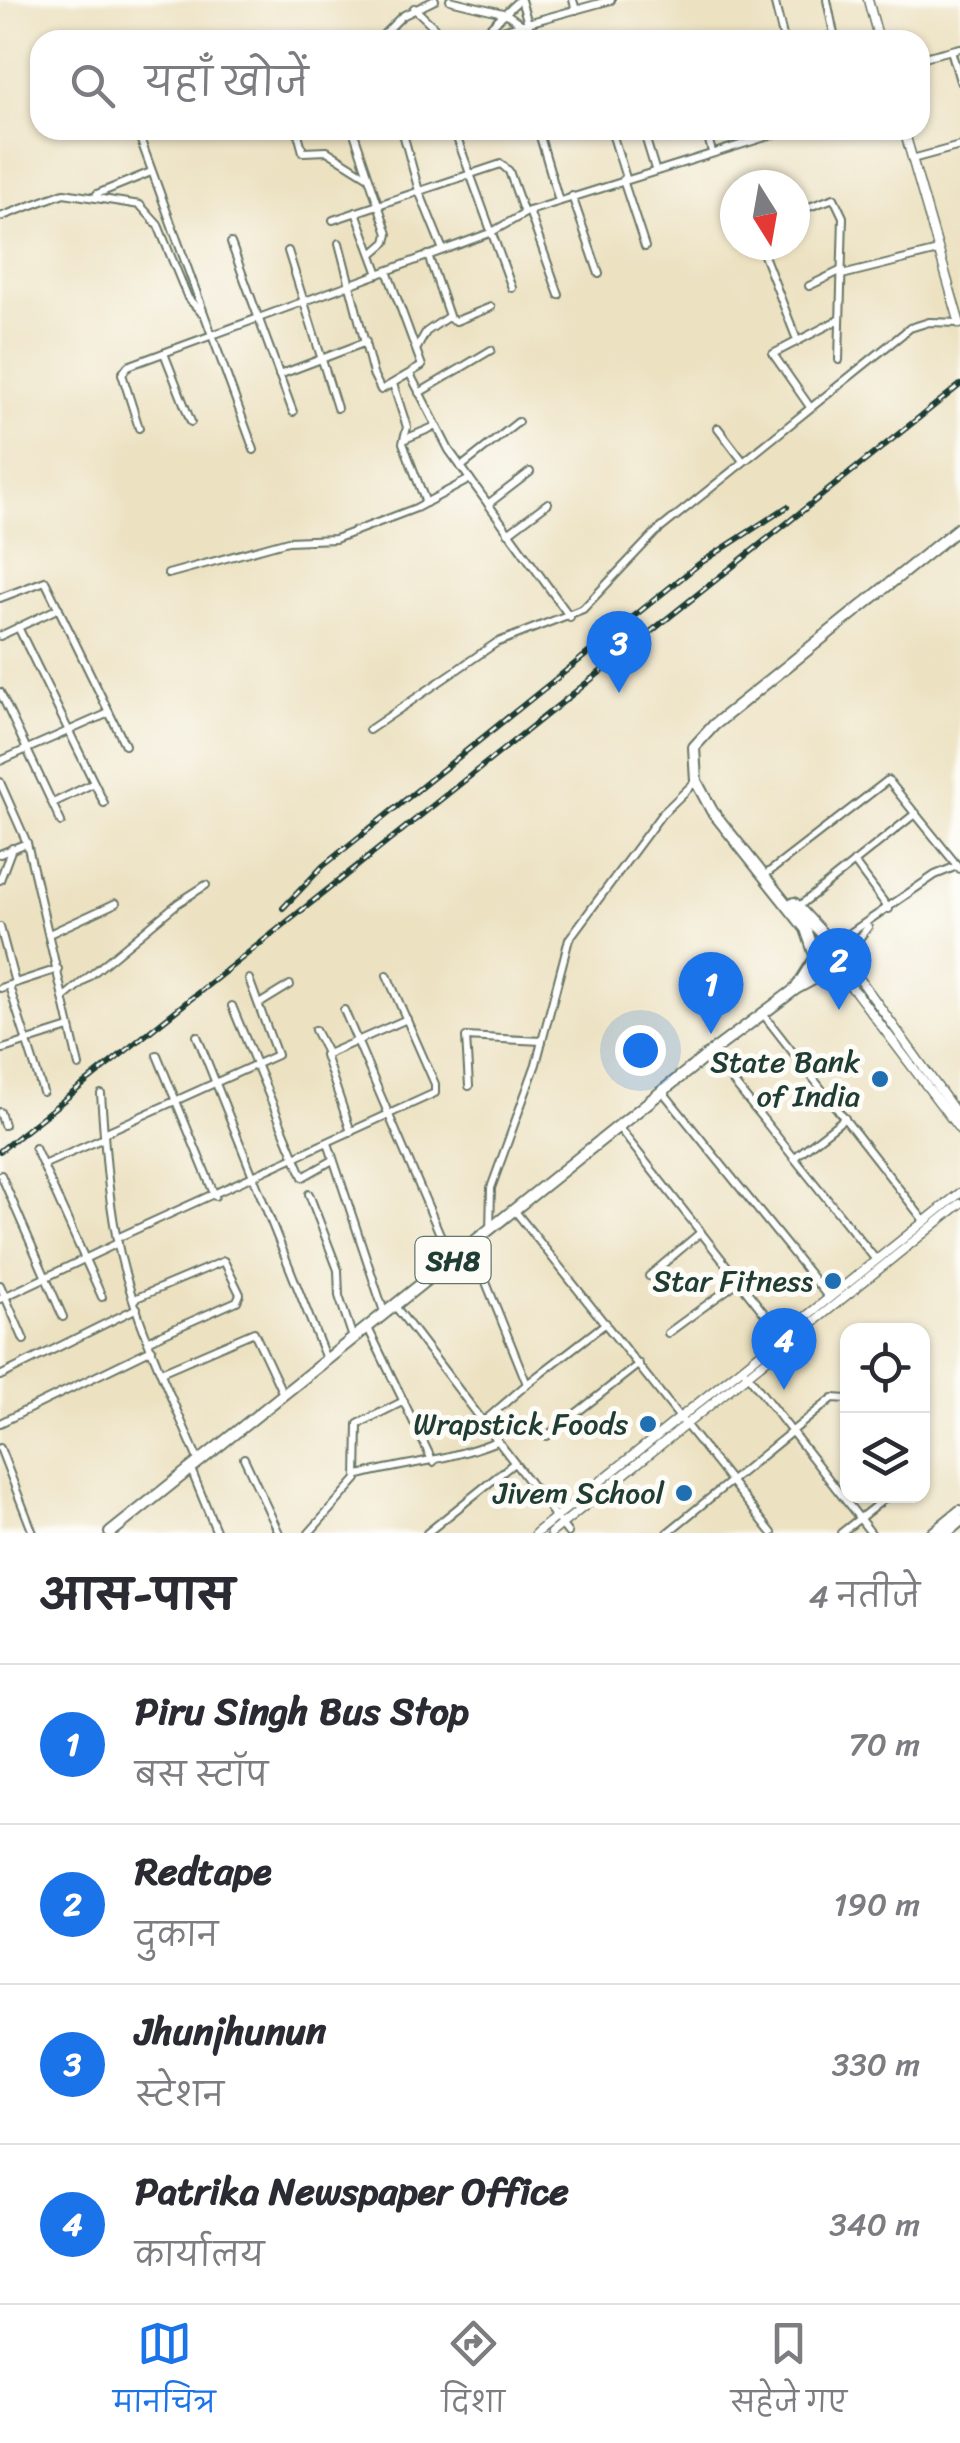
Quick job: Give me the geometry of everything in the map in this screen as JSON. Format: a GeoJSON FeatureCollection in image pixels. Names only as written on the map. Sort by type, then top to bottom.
{"type":"FeatureCollection","features":[{"type":"Feature","properties":{"kind":"main road"},"geometry":{"type":"LineString","coordinates":[[831,971],[816,955],[806,929],[706,800],[696,781],[691,758],[701,737],[960,527]]}},
{"type":"Feature","properties":{"kind":"main road"},"geometry":{"type":"LineString","coordinates":[[706,800],[717,806],[798,907],[846,958]]}},
{"type":"Feature","properties":{"kind":"main road","name":"SH8"},"geometry":{"type":"LineString","coordinates":[[797,988],[816,955],[833,942]]}},
{"type":"Feature","properties":{"kind":"main road","name":"SH8"},"geometry":{"type":"LineString","coordinates":[[110,1533],[710,1053],[797,988],[831,971],[846,958]]}},
{"type":"Feature","properties":{"kind":"main road"},"geometry":{"type":"LineString","coordinates":[[932,1533],[960,1510]]}},
{"type":"Feature","properties":{"kind":"main road"},"geometry":{"type":"LineString","coordinates":[[946,1533],[960,1521]]}},
{"type":"Feature","properties":{"kind":"street"},"geometry":{"type":"LineString","coordinates":[[389,30],[414,8],[435,0]]}},
{"type":"Feature","properties":{"kind":"street"},"geometry":{"type":"LineString","coordinates":[[450,0],[508,14],[524,24]]}},
{"type":"Feature","properties":{"kind":"street"},"geometry":{"type":"LineString","coordinates":[[492,30],[520,0]]}},
{"type":"Feature","properties":{"kind":"street"},"geometry":{"type":"LineString","coordinates":[[520,0],[527,30]]}},
{"type":"Feature","properties":{"kind":"street"},"geometry":{"type":"LineString","coordinates":[[573,0],[576,10]]}},
{"type":"Feature","properties":{"kind":"street"},"geometry":{"type":"LineString","coordinates":[[507,30],[611,0]]}},
{"type":"Feature","properties":{"kind":"street"},"geometry":{"type":"LineString","coordinates":[[774,0],[782,30]]}},
{"type":"Feature","properties":{"kind":"street"},"geometry":{"type":"LineString","coordinates":[[827,0],[833,30]]}},
{"type":"Feature","properties":{"kind":"street"},"geometry":{"type":"LineString","coordinates":[[876,30],[868,2],[880,0]]}},
{"type":"Feature","properties":{"kind":"street"},"geometry":{"type":"LineString","coordinates":[[414,8],[435,30]]}},
{"type":"Feature","properties":{"kind":"street"},"geometry":{"type":"LineString","coordinates":[[930,56],[956,49],[960,81]]}},
{"type":"Feature","properties":{"kind":"street"},"geometry":{"type":"LineString","coordinates":[[140,140],[254,450]]}},
{"type":"Feature","properties":{"kind":"street"},"geometry":{"type":"LineString","coordinates":[[301,140],[304,152],[322,150],[367,176]]}},
{"type":"Feature","properties":{"kind":"street"},"geometry":{"type":"LineString","coordinates":[[356,140],[388,240],[372,254]]}},
{"type":"Feature","properties":{"kind":"street"},"geometry":{"type":"LineString","coordinates":[[405,140],[419,191],[443,250]]}},
{"type":"Feature","properties":{"kind":"street"},"geometry":{"type":"LineString","coordinates":[[457,140],[512,288]]}},
{"type":"Feature","properties":{"kind":"street"},"geometry":{"type":"LineString","coordinates":[[541,140],[559,200]]}},
{"type":"Feature","properties":{"kind":"street"},"geometry":{"type":"LineString","coordinates":[[614,140],[645,246]]}},
{"type":"Feature","properties":{"kind":"street"},"geometry":{"type":"LineString","coordinates":[[646,140],[654,169]]}},
{"type":"Feature","properties":{"kind":"street"},"geometry":{"type":"LineString","coordinates":[[709,140],[712,152]]}},
{"type":"Feature","properties":{"kind":"street"},"geometry":{"type":"LineString","coordinates":[[139,428],[122,371],[490,234],[527,212],[559,200],[753,140]]}},
{"type":"Feature","properties":{"kind":"street"},"geometry":{"type":"LineString","coordinates":[[369,730],[496,643],[570,617],[594,598],[632,554],[910,328],[929,322],[960,324],[907,140]]}},
{"type":"Feature","properties":{"kind":"street"},"geometry":{"type":"LineString","coordinates":[[912,158],[960,146]]}},
{"type":"Feature","properties":{"kind":"street"},"geometry":{"type":"LineString","coordinates":[[346,161],[359,149]]}},
{"type":"Feature","properties":{"kind":"street"},"geometry":{"type":"LineString","coordinates":[[333,220],[504,165],[559,294]]}},
{"type":"Feature","properties":{"kind":"street"},"geometry":{"type":"LineString","coordinates":[[90,197],[151,172]]}},
{"type":"Feature","properties":{"kind":"street"},"geometry":{"type":"LineString","coordinates":[[111,188],[129,202]]}},
{"type":"Feature","properties":{"kind":"street"},"geometry":{"type":"LineString","coordinates":[[0,217],[60,194],[129,202],[146,209],[188,298],[202,312]]}},
{"type":"Feature","properties":{"kind":"street"},"geometry":{"type":"LineString","coordinates":[[572,196],[599,274]]}},
{"type":"Feature","properties":{"kind":"street"},"geometry":{"type":"LineString","coordinates":[[810,208],[836,200],[843,217],[839,360]]}},
{"type":"Feature","properties":{"kind":"street"},"geometry":{"type":"LineString","coordinates":[[154,219],[166,212]]}},
{"type":"Feature","properties":{"kind":"street"},"geometry":{"type":"LineString","coordinates":[[340,243],[378,388],[393,384],[422,366],[356,212]]}},
{"type":"Feature","properties":{"kind":"street"},"geometry":{"type":"LineString","coordinates":[[231,244],[292,412]]}},
{"type":"Feature","properties":{"kind":"street"},"geometry":{"type":"LineString","coordinates":[[288,251],[308,302],[337,408]]}},
{"type":"Feature","properties":{"kind":"street"},"geometry":{"type":"LineString","coordinates":[[809,286],[842,273],[938,251]]}},
{"type":"Feature","properties":{"kind":"street"},"geometry":{"type":"LineString","coordinates":[[428,255],[448,318]]}},
{"type":"Feature","properties":{"kind":"street"},"geometry":{"type":"LineString","coordinates":[[766,260],[797,340]]}},
{"type":"Feature","properties":{"kind":"street"},"geometry":{"type":"LineString","coordinates":[[180,280],[184,261]]}},
{"type":"Feature","properties":{"kind":"street"},"geometry":{"type":"LineString","coordinates":[[448,318],[456,321],[491,307]]}},
{"type":"Feature","properties":{"kind":"street"},"geometry":{"type":"LineString","coordinates":[[416,349],[426,332],[448,318]]}},
{"type":"Feature","properties":{"kind":"street"},"geometry":{"type":"LineString","coordinates":[[810,407],[772,356],[840,320]]}},
{"type":"Feature","properties":{"kind":"street"},"geometry":{"type":"LineString","coordinates":[[279,376],[366,342]]}},
{"type":"Feature","properties":{"kind":"street"},"geometry":{"type":"LineString","coordinates":[[419,393],[491,350]]}},
{"type":"Feature","properties":{"kind":"street"},"geometry":{"type":"LineString","coordinates":[[164,353],[191,422]]}},
{"type":"Feature","properties":{"kind":"street"},"geometry":{"type":"LineString","coordinates":[[410,374],[461,467],[570,617]]}},
{"type":"Feature","properties":{"kind":"street"},"geometry":{"type":"LineString","coordinates":[[393,384],[407,427],[403,440],[426,502]]}},
{"type":"Feature","properties":{"kind":"street"},"geometry":{"type":"LineString","coordinates":[[461,467],[518,422]]}},
{"type":"Feature","properties":{"kind":"street"},"geometry":{"type":"LineString","coordinates":[[403,440],[436,426]]}},
{"type":"Feature","properties":{"kind":"street"},"geometry":{"type":"LineString","coordinates":[[718,428],[743,461]]}},
{"type":"Feature","properties":{"kind":"street"},"geometry":{"type":"LineString","coordinates":[[488,504],[530,472]]}},
{"type":"Feature","properties":{"kind":"street"},"geometry":{"type":"LineString","coordinates":[[168,574],[288,542],[327,541],[426,502],[470,479]]}},
{"type":"Feature","properties":{"kind":"street"},"geometry":{"type":"LineString","coordinates":[[508,532],[548,502]]}},
{"type":"Feature","properties":{"kind":"street"},"geometry":{"type":"LineString","coordinates":[[0,598],[42,580],[125,745]]}},
{"type":"Feature","properties":{"kind":"street"},"geometry":{"type":"LineString","coordinates":[[0,636],[59,608]]}},
{"type":"Feature","properties":{"kind":"street"},"geometry":{"type":"LineString","coordinates":[[18,627],[104,803]]}},
{"type":"Feature","properties":{"kind":"street"},"geometry":{"type":"LineString","coordinates":[[0,692],[62,822]]}},
{"type":"Feature","properties":{"kind":"street"},"geometry":{"type":"LineString","coordinates":[[0,761],[109,713]]}},
{"type":"Feature","properties":{"kind":"street"},"geometry":{"type":"LineString","coordinates":[[769,872],[885,780],[892,782],[959,866],[935,875],[872,922],[833,942]]}},
{"type":"Feature","properties":{"kind":"street"},"geometry":{"type":"LineString","coordinates":[[490,1231],[491,1188],[542,1041],[574,928],[661,815],[696,781]]}},
{"type":"Feature","properties":{"kind":"street"},"geometry":{"type":"LineString","coordinates":[[0,782],[27,844],[79,1066]]}},
{"type":"Feature","properties":{"kind":"street"},"geometry":{"type":"LineString","coordinates":[[53,803],[94,783]]}},
{"type":"Feature","properties":{"kind":"street"},"geometry":{"type":"LineString","coordinates":[[798,907],[916,812]]}},
{"type":"Feature","properties":{"kind":"street"},"geometry":{"type":"LineString","coordinates":[[0,854],[27,844]]}},
{"type":"Feature","properties":{"kind":"street"},"geometry":{"type":"LineString","coordinates":[[0,880],[12,848]]}},
{"type":"Feature","properties":{"kind":"street"},"geometry":{"type":"LineString","coordinates":[[854,862],[889,909]]}},
{"type":"Feature","properties":{"kind":"street"},"geometry":{"type":"LineString","coordinates":[[63,998],[206,885]]}},
{"type":"Feature","properties":{"kind":"street"},"geometry":{"type":"LineString","coordinates":[[50,934],[116,903]]}},
{"type":"Feature","properties":{"kind":"street"},"geometry":{"type":"LineString","coordinates":[[872,922],[846,958],[960,1118]]}},
{"type":"Feature","properties":{"kind":"street"},"geometry":{"type":"LineString","coordinates":[[0,928],[8,986],[43,1092]]}},
{"type":"Feature","properties":{"kind":"street"},"geometry":{"type":"LineString","coordinates":[[8,986],[58,969]]}},
{"type":"Feature","properties":{"kind":"street"},"geometry":{"type":"LineString","coordinates":[[831,971],[855,991],[960,1130]]}},
{"type":"Feature","properties":{"kind":"street"},"geometry":{"type":"LineString","coordinates":[[2,1297],[437,1090],[387,975]]}},
{"type":"Feature","properties":{"kind":"street"},"geometry":{"type":"LineString","coordinates":[[43,1165],[278,1052],[249,979]]}},
{"type":"Feature","properties":{"kind":"street"},"geometry":{"type":"LineString","coordinates":[[259,1004],[290,985]]}},
{"type":"Feature","properties":{"kind":"street"},"geometry":{"type":"LineString","coordinates":[[232,1006],[305,1178],[334,1160]]}},
{"type":"Feature","properties":{"kind":"street"},"geometry":{"type":"LineString","coordinates":[[344,1010],[451,1261]]}},
{"type":"Feature","properties":{"kind":"street"},"geometry":{"type":"LineString","coordinates":[[762,1013],[926,1222]]}},
{"type":"Feature","properties":{"kind":"street"},"geometry":{"type":"LineString","coordinates":[[327,1053],[407,1019]]}},
{"type":"Feature","properties":{"kind":"street"},"geometry":{"type":"LineString","coordinates":[[0,1050],[69,1028]]}},
{"type":"Feature","properties":{"kind":"street"},"geometry":{"type":"LineString","coordinates":[[314,1030],[327,1053],[325,1063],[352,1132]]}},
{"type":"Feature","properties":{"kind":"street"},"geometry":{"type":"LineString","coordinates":[[196,1036],[326,1360]]}},
{"type":"Feature","properties":{"kind":"street"},"geometry":{"type":"LineString","coordinates":[[470,1086],[465,1038],[542,1041]]}},
{"type":"Feature","properties":{"kind":"street"},"geometry":{"type":"LineString","coordinates":[[710,1053],[876,1260]]}},
{"type":"Feature","properties":{"kind":"street"},"geometry":{"type":"LineString","coordinates":[[158,1055],[215,1196]]}},
{"type":"Feature","properties":{"kind":"street"},"geometry":{"type":"LineString","coordinates":[[663,1092],[829,1298]]}},
{"type":"Feature","properties":{"kind":"street"},"geometry":{"type":"LineString","coordinates":[[101,1094],[118,1240],[135,1303],[218,1533]]}},
{"type":"Feature","properties":{"kind":"street"},"geometry":{"type":"LineString","coordinates":[[0,1112],[4,1124]]}},
{"type":"Feature","properties":{"kind":"street"},"geometry":{"type":"LineString","coordinates":[[795,1157],[845,1118]]}},
{"type":"Feature","properties":{"kind":"street"},"geometry":{"type":"LineString","coordinates":[[619,1128],[782,1336]]}},
{"type":"Feature","properties":{"kind":"street"},"geometry":{"type":"LineString","coordinates":[[328,1143],[384,1314]]}},
{"type":"Feature","properties":{"kind":"street"},"geometry":{"type":"LineString","coordinates":[[35,1148],[102,1296]]}},
{"type":"Feature","properties":{"kind":"street"},"geometry":{"type":"LineString","coordinates":[[1,1175],[63,1318]]}},
{"type":"Feature","properties":{"kind":"street"},"geometry":{"type":"LineString","coordinates":[[536,1533],[559,1521],[687,1426],[782,1336],[960,1193]]}},
{"type":"Feature","properties":{"kind":"street"},"geometry":{"type":"LineString","coordinates":[[310,1194],[338,1270],[339,1296],[353,1338]]}},
{"type":"Feature","properties":{"kind":"street"},"geometry":{"type":"LineString","coordinates":[[551,1533],[559,1521],[680,1417],[745,1372],[960,1204]]}},
{"type":"Feature","properties":{"kind":"street"},"geometry":{"type":"LineString","coordinates":[[515,1210],[772,1533]]}},
{"type":"Feature","properties":{"kind":"street"},"geometry":{"type":"LineString","coordinates":[[649,1276],[701,1232]]}},
{"type":"Feature","properties":{"kind":"street"},"geometry":{"type":"LineString","coordinates":[[472,1245],[527,1384]]}},
{"type":"Feature","properties":{"kind":"street"},"geometry":{"type":"LineString","coordinates":[[0,1376],[224,1260],[240,1294],[239,1300],[0,1423]]}},
{"type":"Feature","properties":{"kind":"street"},"geometry":{"type":"LineString","coordinates":[[668,1333],[738,1280]]}},
{"type":"Feature","properties":{"kind":"street"},"geometry":{"type":"LineString","coordinates":[[0,1285],[24,1340]]}},
{"type":"Feature","properties":{"kind":"street"},"geometry":{"type":"LineString","coordinates":[[394,1306],[568,1533]]}},
{"type":"Feature","properties":{"kind":"street"},"geometry":{"type":"LineString","coordinates":[[483,1422],[606,1324]]}},
{"type":"Feature","properties":{"kind":"street"},"geometry":{"type":"LineString","coordinates":[[367,1326],[433,1462]]}},
{"type":"Feature","properties":{"kind":"street"},"geometry":{"type":"LineString","coordinates":[[161,1372],[254,1332],[283,1394]]}},
{"type":"Feature","properties":{"kind":"street"},"geometry":{"type":"LineString","coordinates":[[547,1436],[639,1364]]}},
{"type":"Feature","properties":{"kind":"street"},"geometry":{"type":"LineString","coordinates":[[745,1372],[870,1533]]}},
{"type":"Feature","properties":{"kind":"street"},"geometry":{"type":"LineString","coordinates":[[667,1533],[833,1398],[840,1398]]}},
{"type":"Feature","properties":{"kind":"street"},"geometry":{"type":"LineString","coordinates":[[358,1476],[358,1424],[404,1401]]}},
{"type":"Feature","properties":{"kind":"street"},"geometry":{"type":"LineString","coordinates":[[309,1533],[358,1476],[433,1462],[497,1441]]}},
{"type":"Feature","properties":{"kind":"street"},"geometry":{"type":"LineString","coordinates":[[0,1448],[3,1466],[33,1533]]}},
{"type":"Feature","properties":{"kind":"street"},"geometry":{"type":"LineString","coordinates":[[244,1458],[279,1533]]}},
{"type":"Feature","properties":{"kind":"street"},"geometry":{"type":"LineString","coordinates":[[426,1533],[514,1462]]}},
{"type":"Feature","properties":{"kind":"street"},"geometry":{"type":"LineString","coordinates":[[841,1533],[879,1503]]}},
{"type":"Feature","properties":{"kind":"railway"},"geometry":{"type":"LineString","coordinates":[[0,1151],[960,385]]}},
{"type":"Feature","properties":{"kind":"railway"},"geometry":{"type":"LineString","coordinates":[[283,908],[323,866],[699,564],[787,507]]}},
{"type":"Feature","properties":{"kind":"place","name":"Jhunjhunun"},"geometry":{"type":"Point","coordinates":[619,693]}},
{"type":"Feature","properties":{"kind":"place","name":"Redtape"},"geometry":{"type":"Point","coordinates":[839,1010]}},
{"type":"Feature","properties":{"kind":"place","name":"Piru Singh Bus Stop"},"geometry":{"type":"Point","coordinates":[711,1034]}},
{"type":"Feature","properties":{"kind":"place","name":"State Bank of India"},"geometry":{"type":"Point","coordinates":[880,1079]}},
{"type":"Feature","properties":{"kind":"place","name":"Star Fitness"},"geometry":{"type":"Point","coordinates":[833,1281]}},
{"type":"Feature","properties":{"kind":"place","name":"Patrika Newspaper Office"},"geometry":{"type":"Point","coordinates":[784,1390]}},
{"type":"Feature","properties":{"kind":"place","name":"Wrapstick Foods"},"geometry":{"type":"Point","coordinates":[648,1424]}},
{"type":"Feature","properties":{"kind":"place","name":"Jivem School"},"geometry":{"type":"Point","coordinates":[684,1493]}}]}
